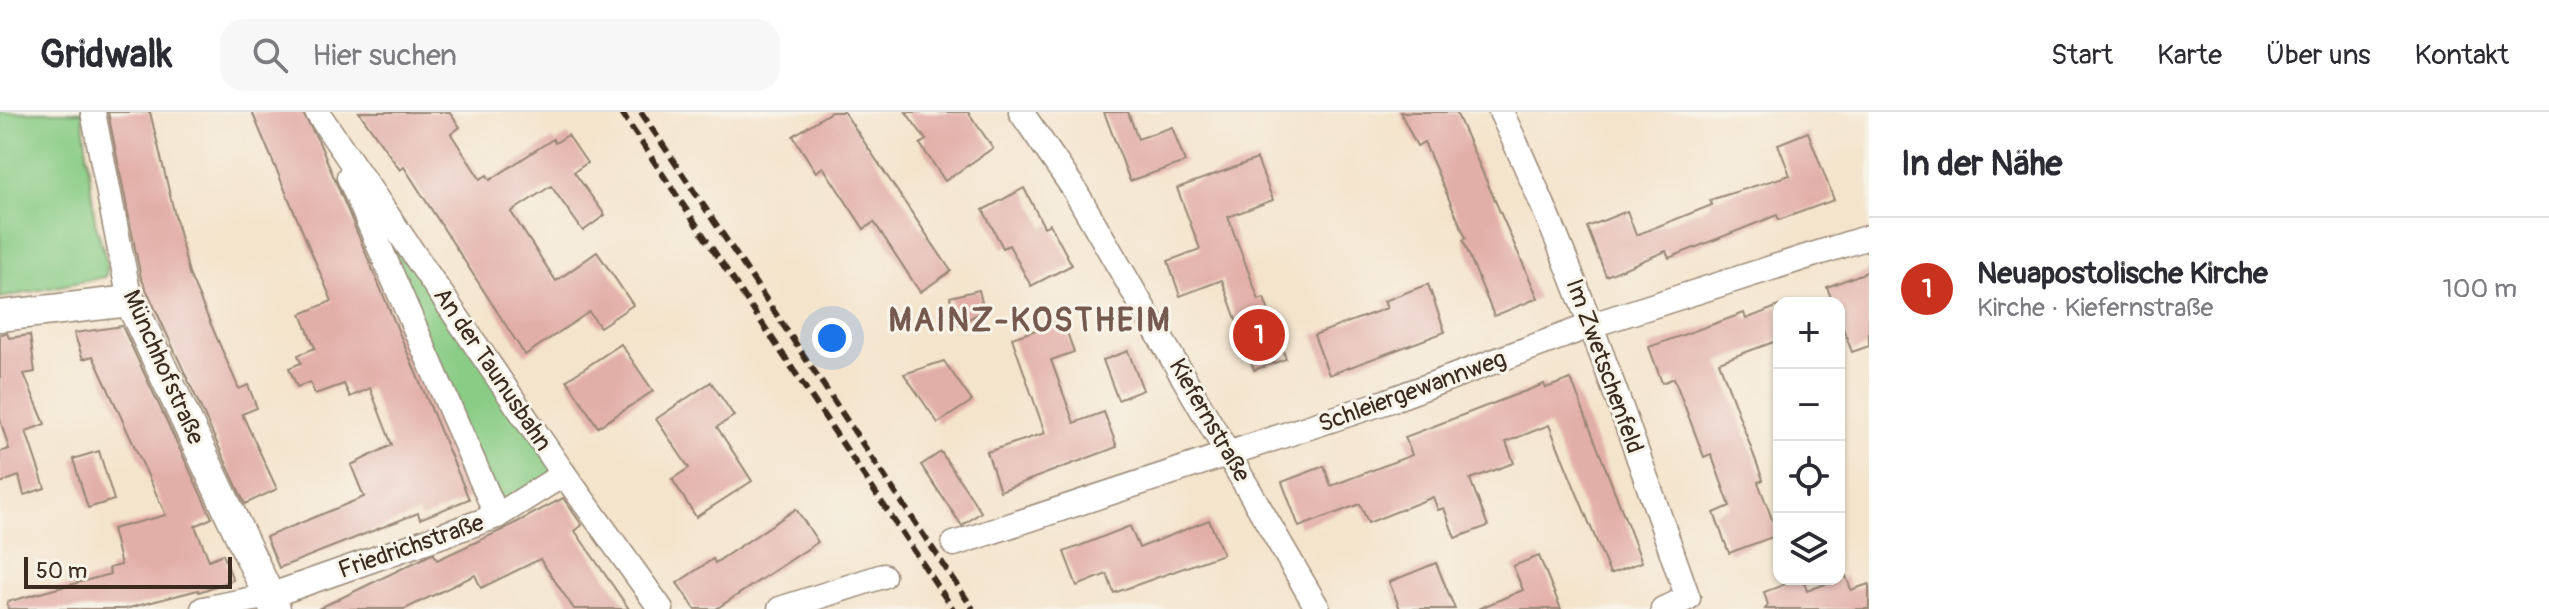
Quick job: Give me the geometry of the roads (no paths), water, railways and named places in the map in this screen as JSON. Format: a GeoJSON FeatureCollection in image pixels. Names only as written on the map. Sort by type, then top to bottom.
{"type":"FeatureCollection","features":[{"type":"Feature","properties":{"kind":"street","name":"Münchhofstraße"},"geometry":{"type":"LineString","coordinates":[[93,112],[130,301],[272,602]]}},
{"type":"Feature","properties":{"kind":"street","name":"Kiefernstraße"},"geometry":{"type":"LineString","coordinates":[[1021,112],[1074,189],[1318,609]]}},
{"type":"Feature","properties":{"kind":"street","name":"Im Zwetschenfeld"},"geometry":{"type":"LineString","coordinates":[[1501,112],[1545,205],[1592,325],[1688,598],[1663,609]]}},
{"type":"Feature","properties":{"kind":"street","name":"An der Taunusbahn"},"geometry":{"type":"LineString","coordinates":[[322,120],[564,474],[661,609]]}},
{"type":"Feature","properties":{"kind":"street","name":"An der Taunusbahn"},"geometry":{"type":"LineString","coordinates":[[322,120],[497,516]]}},
{"type":"Feature","properties":{"kind":"street","name":"Schleiergewannweg"},"geometry":{"type":"LineString","coordinates":[[954,544],[1385,402],[1592,325],[1869,237]]}},
{"type":"Feature","properties":{"kind":"street"},"geometry":{"type":"LineString","coordinates":[[0,316],[130,301]]}},
{"type":"Feature","properties":{"kind":"street","name":"Friedrichstraße"},"geometry":{"type":"LineString","coordinates":[[203,609],[272,602],[497,516],[564,474]]}},
{"type":"Feature","properties":{"kind":"street"},"geometry":{"type":"LineString","coordinates":[[780,609],[883,576]]}},
{"type":"Feature","properties":{"kind":"railway"},"geometry":{"type":"LineString","coordinates":[[621,112],[953,609]]}},
{"type":"Feature","properties":{"kind":"railway"},"geometry":{"type":"LineString","coordinates":[[641,112],[973,609]]}},
{"type":"Feature","properties":{"kind":"place","name":"Neuapostolische Kirche"},"geometry":{"type":"Point","coordinates":[1259,335]}},
{"type":"Feature","properties":{"kind":"district","name":"MAINZ-KOSTHEIM"},"geometry":{"type":"Point","coordinates":[1030,320]}}]}
